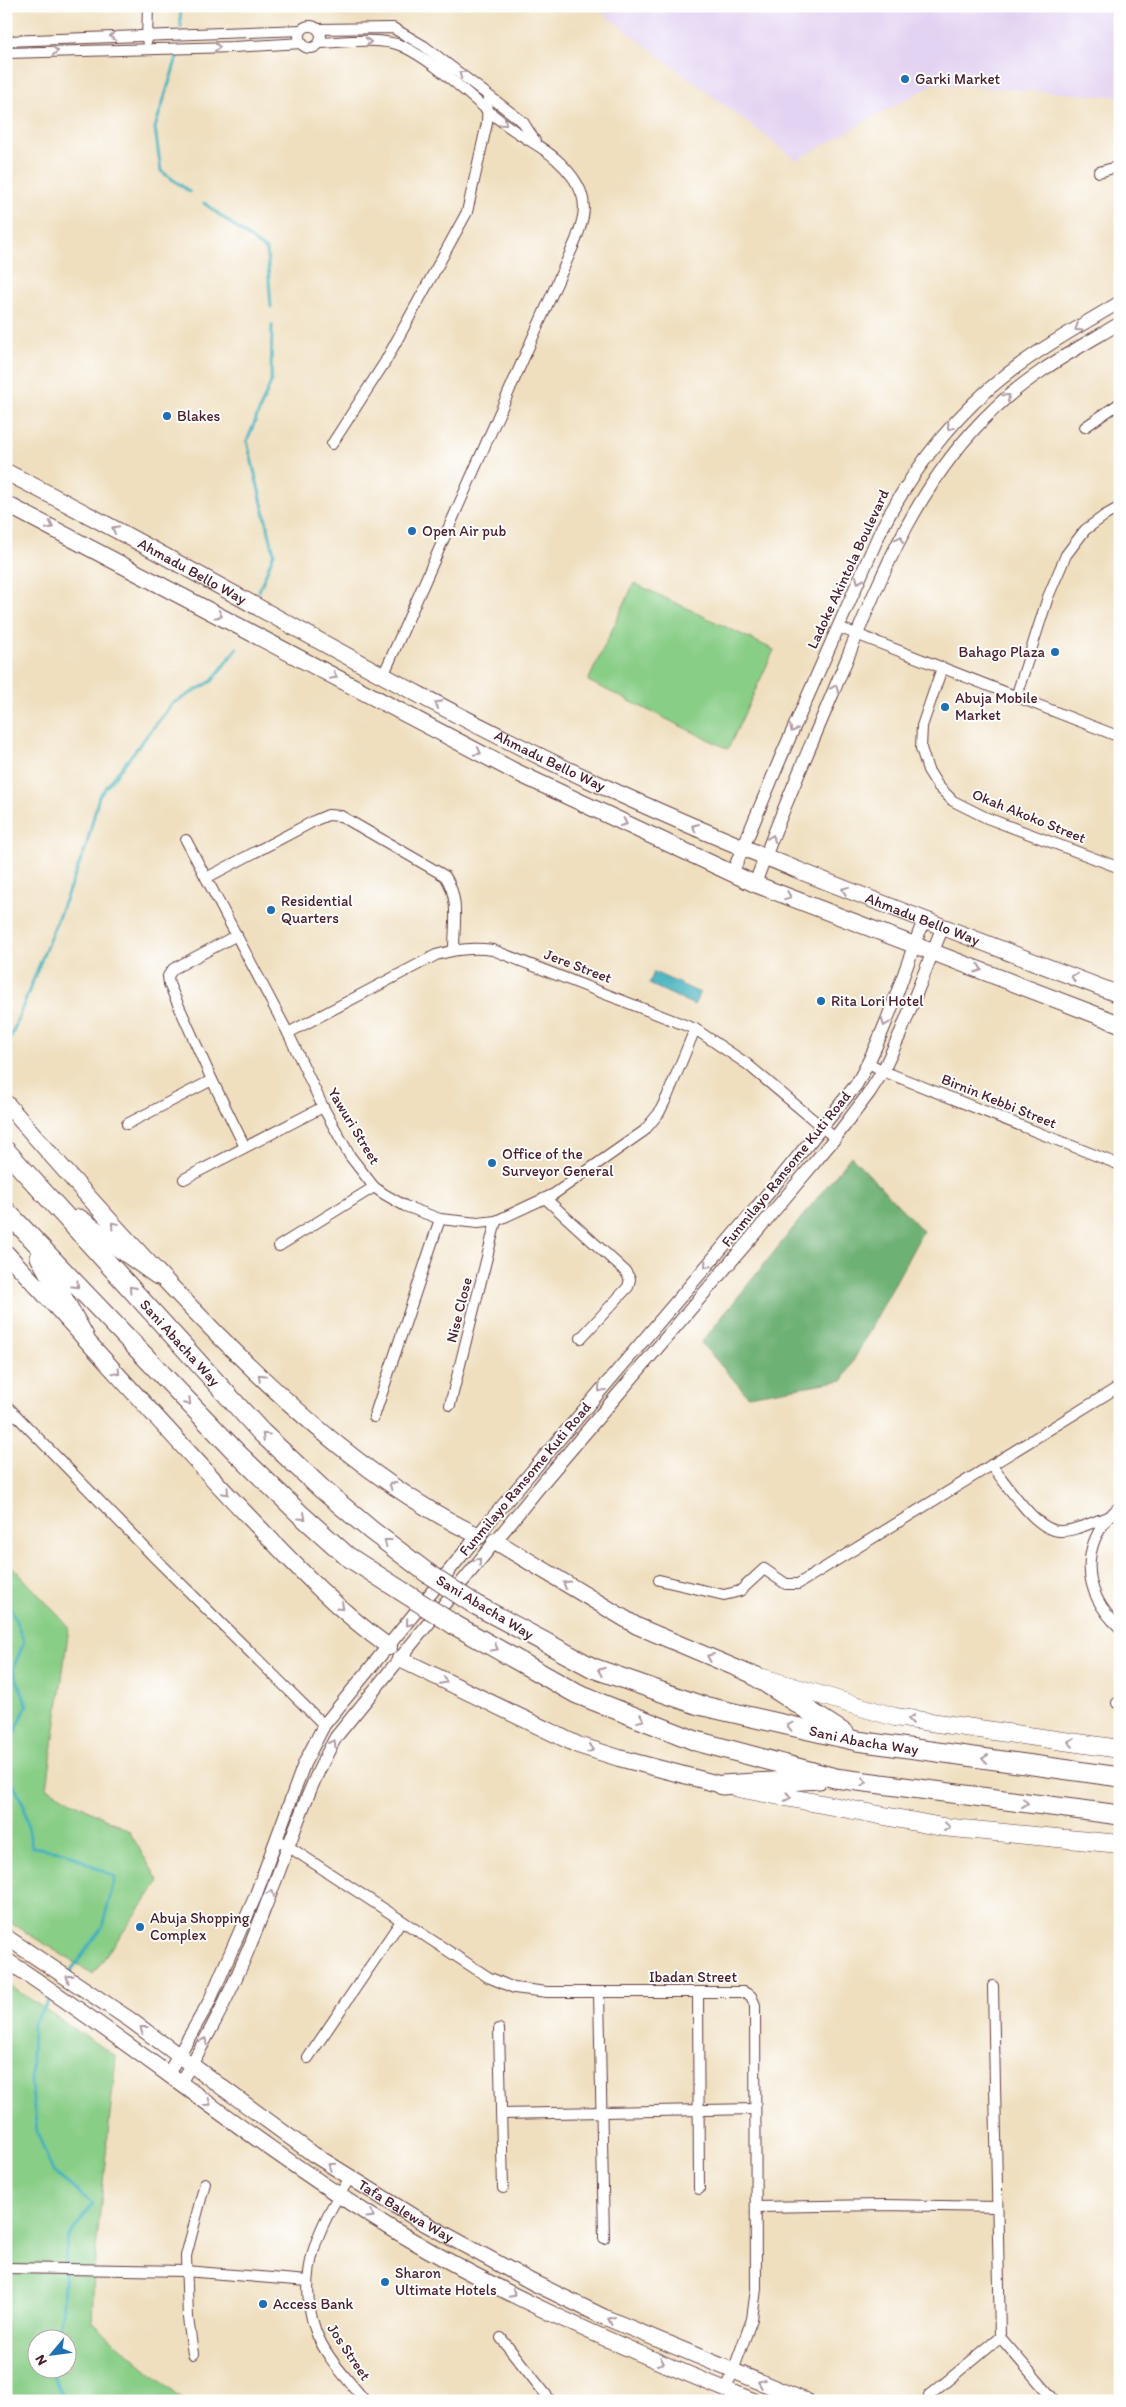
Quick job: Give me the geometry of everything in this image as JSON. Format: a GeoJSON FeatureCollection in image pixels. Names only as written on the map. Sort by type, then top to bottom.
{"type":"FeatureCollection","features":[{"type":"Feature","properties":{"kind":"highway","name":"Sani Abacha Way"},"geometry":{"type":"LineString","coordinates":[[6,1151],[261,1432],[323,1490],[372,1531],[426,1572],[474,1604],[593,1668],[699,1705],[857,1741],[1120,1777]]}},
{"type":"Feature","properties":{"kind":"highway"},"geometry":{"type":"LineString","coordinates":[[53,1201],[158,1274]]}},
{"type":"Feature","properties":{"kind":"highway","name":"Sani Abacha Way"},"geometry":{"type":"LineString","coordinates":[[6,1211],[238,1454],[347,1556],[453,1624],[577,1694],[696,1741],[836,1778],[1120,1816]]}},
{"type":"Feature","properties":{"kind":"highway"},"geometry":{"type":"LineString","coordinates":[[25,1232],[84,1336]]}},
{"type":"Feature","properties":{"kind":"highway"},"geometry":{"type":"LineString","coordinates":[[755,1676],[857,1741]]}},
{"type":"Feature","properties":{"kind":"highway"},"geometry":{"type":"LineString","coordinates":[[755,1676],[895,1717],[1120,1749]]}},
{"type":"Feature","properties":{"kind":"highway"},"geometry":{"type":"LineString","coordinates":[[1087,1772],[1120,1771]]}},
{"type":"Feature","properties":{"kind":"highway"},"geometry":{"type":"LineString","coordinates":[[722,1785],[836,1778]]}},
{"type":"Feature","properties":{"kind":"highway"},"geometry":{"type":"LineString","coordinates":[[722,1785],[942,1827],[1120,1844]]}},
{"type":"Feature","properties":{"kind":"main road","name":"Ahmadu Bello Way"},"geometry":{"type":"LineString","coordinates":[[6,472],[188,568],[383,676],[589,780],[764,858],[1120,995]]}},
{"type":"Feature","properties":{"kind":"main road","name":"Ahmadu Bello Way"},"geometry":{"type":"LineString","coordinates":[[6,504],[516,772],[732,874],[1120,1024]]}},
{"type":"Feature","properties":{"kind":"main road","name":"Sani Abacha Way"},"geometry":{"type":"LineString","coordinates":[[6,1103],[158,1274],[263,1380],[337,1444],[412,1500],[444,1519],[479,1536]]}},
{"type":"Feature","properties":{"kind":"main road"},"geometry":{"type":"LineString","coordinates":[[6,1253],[84,1336],[199,1465],[298,1568],[366,1631],[395,1653],[578,1745],[619,1758],[722,1785]]}},
{"type":"Feature","properties":{"kind":"main road"},"geometry":{"type":"LineString","coordinates":[[495,1541],[637,1626],[755,1676]]}},
{"type":"Feature","properties":{"kind":"main road","name":"Tafa Balewa Way"},"geometry":{"type":"LineString","coordinates":[[6,1937],[96,1996],[191,2066],[350,2178],[417,2219],[532,2282],[604,2317],[806,2401]]}},
{"type":"Feature","properties":{"kind":"main road","name":"Tafa Balewa Way"},"geometry":{"type":"LineString","coordinates":[[6,1960],[84,2012],[180,2083],[339,2195],[409,2239],[594,2334],[754,2401]]}},
{"type":"Feature","properties":{"kind":"street"},"geometry":{"type":"LineString","coordinates":[[146,49],[148,6]]}},
{"type":"Feature","properties":{"kind":"street"},"geometry":{"type":"LineString","coordinates":[[6,41],[302,30],[308,26],[318,29],[393,28],[424,46],[523,122],[536,142],[572,177],[582,195],[584,214],[576,240],[383,676]]}},
{"type":"Feature","properties":{"kind":"street"},"geometry":{"type":"LineString","coordinates":[[318,29],[321,36],[319,42]]}},
{"type":"Feature","properties":{"kind":"street"},"geometry":{"type":"LineString","coordinates":[[302,30],[300,39],[302,43]]}},
{"type":"Feature","properties":{"kind":"street"},"geometry":{"type":"LineString","coordinates":[[6,53],[302,43],[309,47],[319,42],[389,42],[402,46],[438,69],[518,133],[536,142]]}},
{"type":"Feature","properties":{"kind":"street"},"geometry":{"type":"LineString","coordinates":[[332,444],[385,362],[467,212],[488,123],[488,96]]}},
{"type":"Feature","properties":{"kind":"street"},"geometry":{"type":"LineString","coordinates":[[1099,172],[1120,166]]}},
{"type":"Feature","properties":{"kind":"street","name":"Ladoke Akintola Boulevard"},"geometry":{"type":"LineString","coordinates":[[732,874],[881,530],[900,494],[921,462],[961,415],[1008,374],[1120,302]]}},
{"type":"Feature","properties":{"kind":"street"},"geometry":{"type":"LineString","coordinates":[[755,884],[764,858],[858,634],[918,503],[938,472],[974,429],[1019,386],[1120,323]]}},
{"type":"Feature","properties":{"kind":"street"},"geometry":{"type":"LineString","coordinates":[[1086,426],[1120,404]]}},
{"type":"Feature","properties":{"kind":"street"},"geometry":{"type":"LineString","coordinates":[[1016,696],[1048,597],[1066,555],[1086,530],[1104,516],[1120,507]]}},
{"type":"Feature","properties":{"kind":"street"},"geometry":{"type":"LineString","coordinates":[[838,627],[1120,737]]}},
{"type":"Feature","properties":{"kind":"street","name":"Okah Akoko Street"},"geometry":{"type":"LineString","coordinates":[[942,668],[922,726],[921,748],[928,770],[938,786],[953,801],[987,818],[1120,868]]}},
{"type":"Feature","properties":{"kind":"street"},"geometry":{"type":"LineString","coordinates":[[206,878],[316,820],[328,815],[341,816],[445,876],[452,886],[455,898],[454,949]]}},
{"type":"Feature","properties":{"kind":"street","name":"Yawuri Street"},"geometry":{"type":"LineString","coordinates":[[186,840],[288,1033],[323,1107],[350,1156],[374,1187],[405,1206],[440,1219],[478,1223],[496,1221],[546,1198],[644,1131],[659,1112],[667,1097],[695,1029]]}},
{"type":"Feature","properties":{"kind":"street","name":"Funmilayo Ransome Kuti Road"},"geometry":{"type":"LineString","coordinates":[[180,2083],[219,2013],[250,1946],[316,1772],[336,1737],[479,1536],[823,1128],[856,1085],[869,1063],[924,920]]}},
{"type":"Feature","properties":{"kind":"street","name":"Funmilayo Ransome Kuti Road"},"geometry":{"type":"LineString","coordinates":[[168,2074],[209,2002],[255,1898],[304,1764],[324,1725],[436,1611],[835,1138],[869,1093],[882,1071],[901,1032],[943,926]]}},
{"type":"Feature","properties":{"kind":"street"},"geometry":{"type":"LineString","coordinates":[[237,935],[173,969],[168,976],[169,984],[212,1080],[245,1147]]}},
{"type":"Feature","properties":{"kind":"street","name":"Jere Street"},"geometry":{"type":"LineString","coordinates":[[288,1033],[436,955],[454,949],[477,948],[493,950],[695,1029],[747,1064],[791,1099],[835,1138]]}},
{"type":"Feature","properties":{"kind":"street","name":"Birnin Kebbi Street"},"geometry":{"type":"LineString","coordinates":[[869,1063],[882,1071],[1120,1165]]}},
{"type":"Feature","properties":{"kind":"street"},"geometry":{"type":"LineString","coordinates":[[127,1124],[212,1080]]}},
{"type":"Feature","properties":{"kind":"street"},"geometry":{"type":"LineString","coordinates":[[184,1179],[323,1107]]}},
{"type":"Feature","properties":{"kind":"street"},"geometry":{"type":"LineString","coordinates":[[279,1246],[374,1187]]}},
{"type":"Feature","properties":{"kind":"street"},"geometry":{"type":"LineString","coordinates":[[546,1198],[625,1271],[630,1279],[628,1287],[581,1338]]}},
{"type":"Feature","properties":{"kind":"street"},"geometry":{"type":"LineString","coordinates":[[374,1417],[440,1219]]}},
{"type":"Feature","properties":{"kind":"street","name":"Nise Close"},"geometry":{"type":"LineString","coordinates":[[450,1405],[496,1221]]}},
{"type":"Feature","properties":{"kind":"street"},"geometry":{"type":"LineString","coordinates":[[659,1580],[724,1595],[740,1591],[764,1569],[786,1584],[798,1584],[1120,1386]]}},
{"type":"Feature","properties":{"kind":"street"},"geometry":{"type":"LineString","coordinates":[[6,1405],[155,1558],[324,1725]]}},
{"type":"Feature","properties":{"kind":"street"},"geometry":{"type":"LineString","coordinates":[[991,1465],[1038,1523],[1049,1530],[1062,1531],[1108,1517]]}},
{"type":"Feature","properties":{"kind":"street"},"geometry":{"type":"LineString","coordinates":[[1120,1506],[1108,1517],[1098,1532],[1090,1552],[1090,1576],[1096,1598],[1108,1617],[1120,1628]]}},
{"type":"Feature","properties":{"kind":"street","name":"Ibadan Street"},"geometry":{"type":"LineString","coordinates":[[277,1839],[488,1977],[514,1988],[547,1992],[744,1992],[751,1996],[755,2005],[756,2289],[752,2320],[726,2390]]}},
{"type":"Feature","properties":{"kind":"street"},"geometry":{"type":"LineString","coordinates":[[308,2058],[401,1921]]}},
{"type":"Feature","properties":{"kind":"street"},"geometry":{"type":"LineString","coordinates":[[993,1986],[1000,2337],[1055,2401]]}},
{"type":"Feature","properties":{"kind":"street"},"geometry":{"type":"LineString","coordinates":[[600,1992],[604,2238]]}},
{"type":"Feature","properties":{"kind":"street"},"geometry":{"type":"LineString","coordinates":[[698,1992],[697,2110],[699,2189]]}},
{"type":"Feature","properties":{"kind":"street"},"geometry":{"type":"LineString","coordinates":[[499,2029],[503,2188]]}},
{"type":"Feature","properties":{"kind":"street"},"geometry":{"type":"LineString","coordinates":[[501,2114],[755,2109]]}},
{"type":"Feature","properties":{"kind":"street","name":"Jos Street"},"geometry":{"type":"LineString","coordinates":[[350,2178],[320,2229],[310,2255],[308,2281],[310,2309],[315,2330],[324,2348],[365,2401]]}},
{"type":"Feature","properties":{"kind":"street"},"geometry":{"type":"LineString","coordinates":[[194,2354],[188,2318],[185,2271],[189,2240],[205,2183]]}},
{"type":"Feature","properties":{"kind":"street"},"geometry":{"type":"LineString","coordinates":[[756,2207],[884,2205],[997,2207]]}},
{"type":"Feature","properties":{"kind":"street"},"geometry":{"type":"LineString","coordinates":[[6,2268],[185,2271],[308,2281]]}},
{"type":"Feature","properties":{"kind":"street"},"geometry":{"type":"LineString","coordinates":[[929,2396],[1000,2337]]}},
{"type":"Feature","properties":{"kind":"street"},"geometry":{"type":"LineString","coordinates":[[500,2338],[551,2401]]}},
{"type":"Feature","properties":{"kind":"shaded area","name":"Garki Market"},"geometry":{"type":"Polygon","coordinates":[[[593,6],[1120,6],[1120,97],[934,84],[797,160],[593,6]]]}},
{"type":"Feature","properties":{"kind":"green space"},"geometry":{"type":"Polygon","coordinates":[[[634,583],[774,650],[728,749],[588,681],[634,583]]]}},
{"type":"Feature","properties":{"kind":"green space"},"geometry":{"type":"Polygon","coordinates":[[[851,1156],[923,1231],[843,1380],[748,1396],[701,1343],[851,1156]]]}},
{"type":"Feature","properties":{"kind":"green space"},"geometry":{"type":"Polygon","coordinates":[[[6,1560],[69,1627],[47,1788],[129,1831],[159,1882],[93,1974],[6,1920],[6,1560]]]}},
{"type":"Feature","properties":{"kind":"green space"},"geometry":{"type":"Polygon","coordinates":[[[6,1983],[116,2057],[94,2270],[92,2322],[184,2401],[6,2401],[6,1983]]]}},
{"type":"Feature","properties":{"kind":"water"},"geometry":{"type":"Polygon","coordinates":[[[654,972],[700,993],[694,1005],[649,984],[654,972]]]}},
{"type":"Feature","properties":{"kind":"waterway"},"geometry":{"type":"LineString","coordinates":[[180,6],[181,28]]}},
{"type":"Feature","properties":{"kind":"waterway"},"geometry":{"type":"LineString","coordinates":[[178,54],[155,128],[161,171],[190,192]]}},
{"type":"Feature","properties":{"kind":"waterway"},"geometry":{"type":"LineString","coordinates":[[204,203],[267,251],[271,307]]}},
{"type":"Feature","properties":{"kind":"waterway"},"geometry":{"type":"LineString","coordinates":[[259,591],[274,553],[247,441],[271,382],[272,325]]}},
{"type":"Feature","properties":{"kind":"waterway"},"geometry":{"type":"LineString","coordinates":[[6,1049],[86,847],[99,796],[172,704],[212,681],[237,648]]}},
{"type":"Feature","properties":{"kind":"waterway"},"geometry":{"type":"LineString","coordinates":[[6,1596],[24,1642],[13,1669],[27,1705],[6,1753]]}},
{"type":"Feature","properties":{"kind":"waterway"},"geometry":{"type":"LineString","coordinates":[[6,1769],[24,1806],[32,1847],[65,1852],[115,1877],[102,1928],[69,1973]]}},
{"type":"Feature","properties":{"kind":"waterway"},"geometry":{"type":"LineString","coordinates":[[52,1997],[33,2023],[31,2083],[37,2132],[53,2172],[93,2204],[68,2239],[65,2255],[62,2316],[58,2330]]}},
{"type":"Feature","properties":{"kind":"waterway"},"geometry":{"type":"LineString","coordinates":[[56,2380],[65,2401]]}},
{"type":"Feature","properties":{"kind":"place","name":"Garki Market"},"geometry":{"type":"Point","coordinates":[905,79]}},
{"type":"Feature","properties":{"kind":"place","name":"Blakes"},"geometry":{"type":"Point","coordinates":[167,416]}},
{"type":"Feature","properties":{"kind":"place","name":"Open Air pub"},"geometry":{"type":"Point","coordinates":[412,531]}},
{"type":"Feature","properties":{"kind":"place","name":"Bahago Plaza"},"geometry":{"type":"Point","coordinates":[1055,652]}},
{"type":"Feature","properties":{"kind":"place","name":"Abuja Mobile Market"},"geometry":{"type":"Point","coordinates":[945,707]}},
{"type":"Feature","properties":{"kind":"place","name":"Residential Quarters"},"geometry":{"type":"Point","coordinates":[271,910]}},
{"type":"Feature","properties":{"kind":"place","name":"Rita Lori Hotel"},"geometry":{"type":"Point","coordinates":[821,1001]}},
{"type":"Feature","properties":{"kind":"place","name":"Office of the Surveyor General"},"geometry":{"type":"Point","coordinates":[492,1163]}},
{"type":"Feature","properties":{"kind":"place","name":"Abuja Shopping Complex"},"geometry":{"type":"Point","coordinates":[140,1927]}},
{"type":"Feature","properties":{"kind":"place","name":"Sharon Ultimate Hotels"},"geometry":{"type":"Point","coordinates":[385,2282]}},
{"type":"Feature","properties":{"kind":"place","name":"Access Bank"},"geometry":{"type":"Point","coordinates":[263,2304]}}]}
